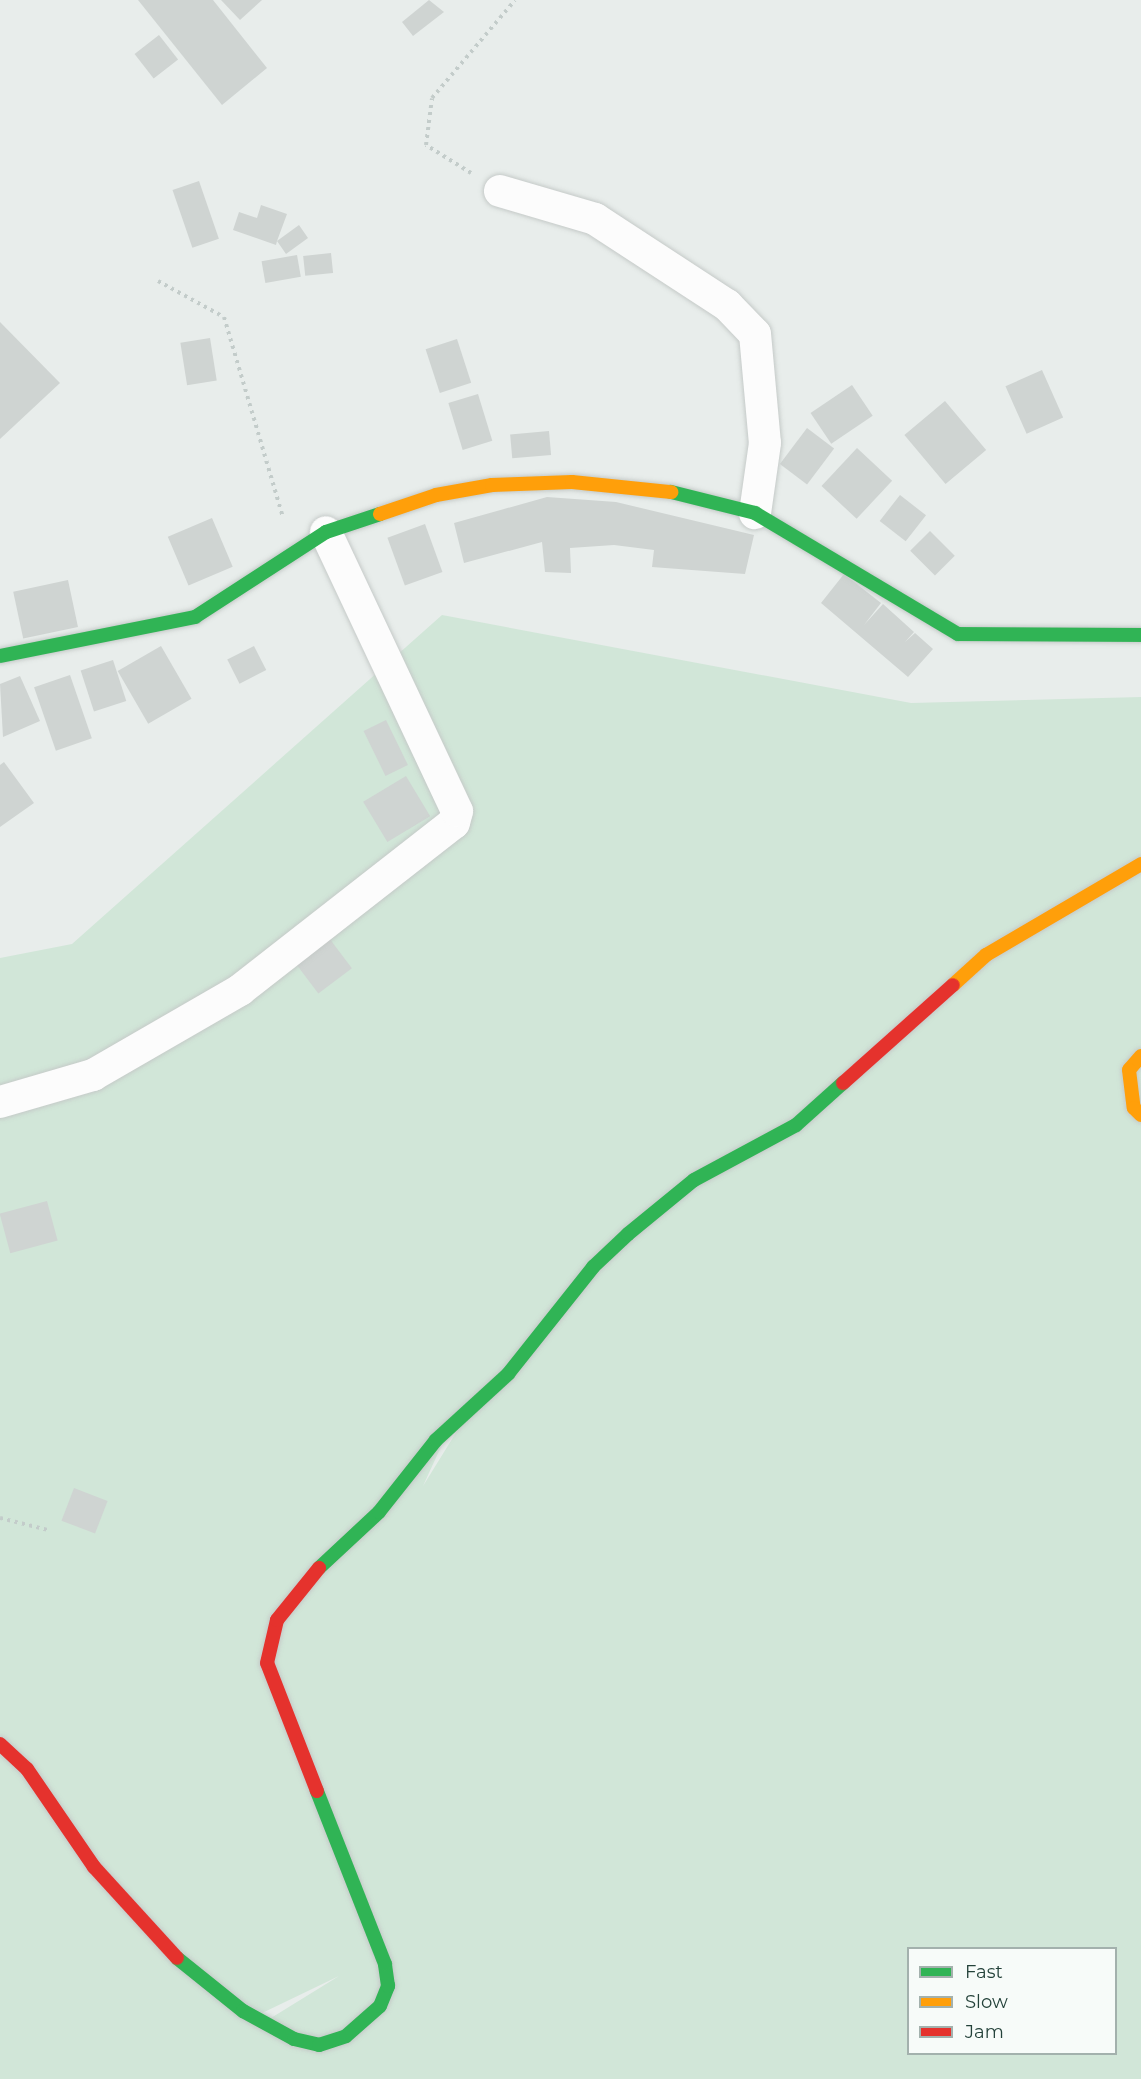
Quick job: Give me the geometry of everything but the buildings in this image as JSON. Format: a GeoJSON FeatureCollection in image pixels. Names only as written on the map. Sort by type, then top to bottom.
{"type":"FeatureCollection","features":[{"type":"Feature","properties":{"kind":"street"},"geometry":{"type":"LineString","coordinates":[[500,191],[595,219],[727,305],[755,334],[765,443],[755,513]]}},
{"type":"Feature","properties":{"kind":"street"},"geometry":{"type":"LineString","coordinates":[[0,656],[195,617],[292,551],[326,532],[436,495],[492,485],[572,482],[661,489],[755,513],[900,597],[934,623],[958,634],[1141,635]]}},
{"type":"Feature","properties":{"kind":"street"},"geometry":{"type":"LineString","coordinates":[[0,1102],[93,1075],[240,990],[454,823],[457,811],[326,532]]}},
{"type":"Feature","properties":{"kind":"street"},"geometry":{"type":"LineString","coordinates":[[0,1744],[27,1769],[94,1867],[169,1951],[243,2011],[294,2039],[319,2045],[346,2036],[380,2006],[388,1986],[385,1964],[267,1663],[277,1620],[322,1564],[379,1512],[436,1440],[508,1374],[593,1267],[628,1234],[694,1180],[796,1125],[987,955],[1141,864]]}},
{"type":"Feature","properties":{"kind":"street"},"geometry":{"type":"LineString","coordinates":[[1141,1056],[1130,1070],[1134,1108],[1141,1114]]}},
{"type":"Feature","properties":{"kind":"path"},"geometry":{"type":"LineString","coordinates":[[500,191],[426,145],[432,98],[515,0]]}},
{"type":"Feature","properties":{"kind":"path"},"geometry":{"type":"LineString","coordinates":[[158,281],[224,317],[292,551]]}},
{"type":"Feature","properties":{"kind":"path"},"geometry":{"type":"LineString","coordinates":[[0,1518],[48,1530]]}},
{"type":"Feature","properties":{"kind":"green space"},"geometry":{"type":"Polygon","coordinates":[[[442,615],[911,703],[1141,697],[1141,2079],[0,2079],[0,958],[72,944],[442,615]],[[450,1427],[423,1486],[457,1431],[450,1427]],[[339,1976],[258,2015],[271,2018],[339,1976]]]}},
{"type":"Feature","properties":{"kind":"traffic: fast"},"geometry":{"type":"LineString","coordinates":[[671,492],[755,513],[958,634],[1141,635]]}},
{"type":"Feature","properties":{"kind":"traffic: fast"},"geometry":{"type":"LineString","coordinates":[[0,656],[195,617],[326,532],[380,514]]}},
{"type":"Feature","properties":{"kind":"traffic: fast"},"geometry":{"type":"LineString","coordinates":[[319,1568],[379,1512],[436,1440],[508,1374],[593,1267],[628,1234],[694,1180],[796,1125],[843,1083]]}},
{"type":"Feature","properties":{"kind":"traffic: fast"},"geometry":{"type":"LineString","coordinates":[[177,1958],[243,2011],[294,2039],[319,2045],[346,2036],[380,2006],[388,1986],[385,1964],[317,1791]]}},
{"type":"Feature","properties":{"kind":"traffic: slow"},"geometry":{"type":"LineString","coordinates":[[380,514],[436,495],[492,485],[572,482],[671,492]]}},
{"type":"Feature","properties":{"kind":"traffic: slow"},"geometry":{"type":"LineString","coordinates":[[953,985],[986,955],[1141,864]]}},
{"type":"Feature","properties":{"kind":"traffic: slow"},"geometry":{"type":"LineString","coordinates":[[1141,1056],[1129,1070],[1134,1108],[1141,1115]]}},
{"type":"Feature","properties":{"kind":"traffic: jam"},"geometry":{"type":"LineString","coordinates":[[843,1083],[953,985]]}},
{"type":"Feature","properties":{"kind":"traffic: jam"},"geometry":{"type":"LineString","coordinates":[[317,1791],[267,1663],[277,1620],[319,1568]]}},
{"type":"Feature","properties":{"kind":"traffic: jam"},"geometry":{"type":"LineString","coordinates":[[0,1744],[27,1769],[94,1867],[177,1958]]}}]}
